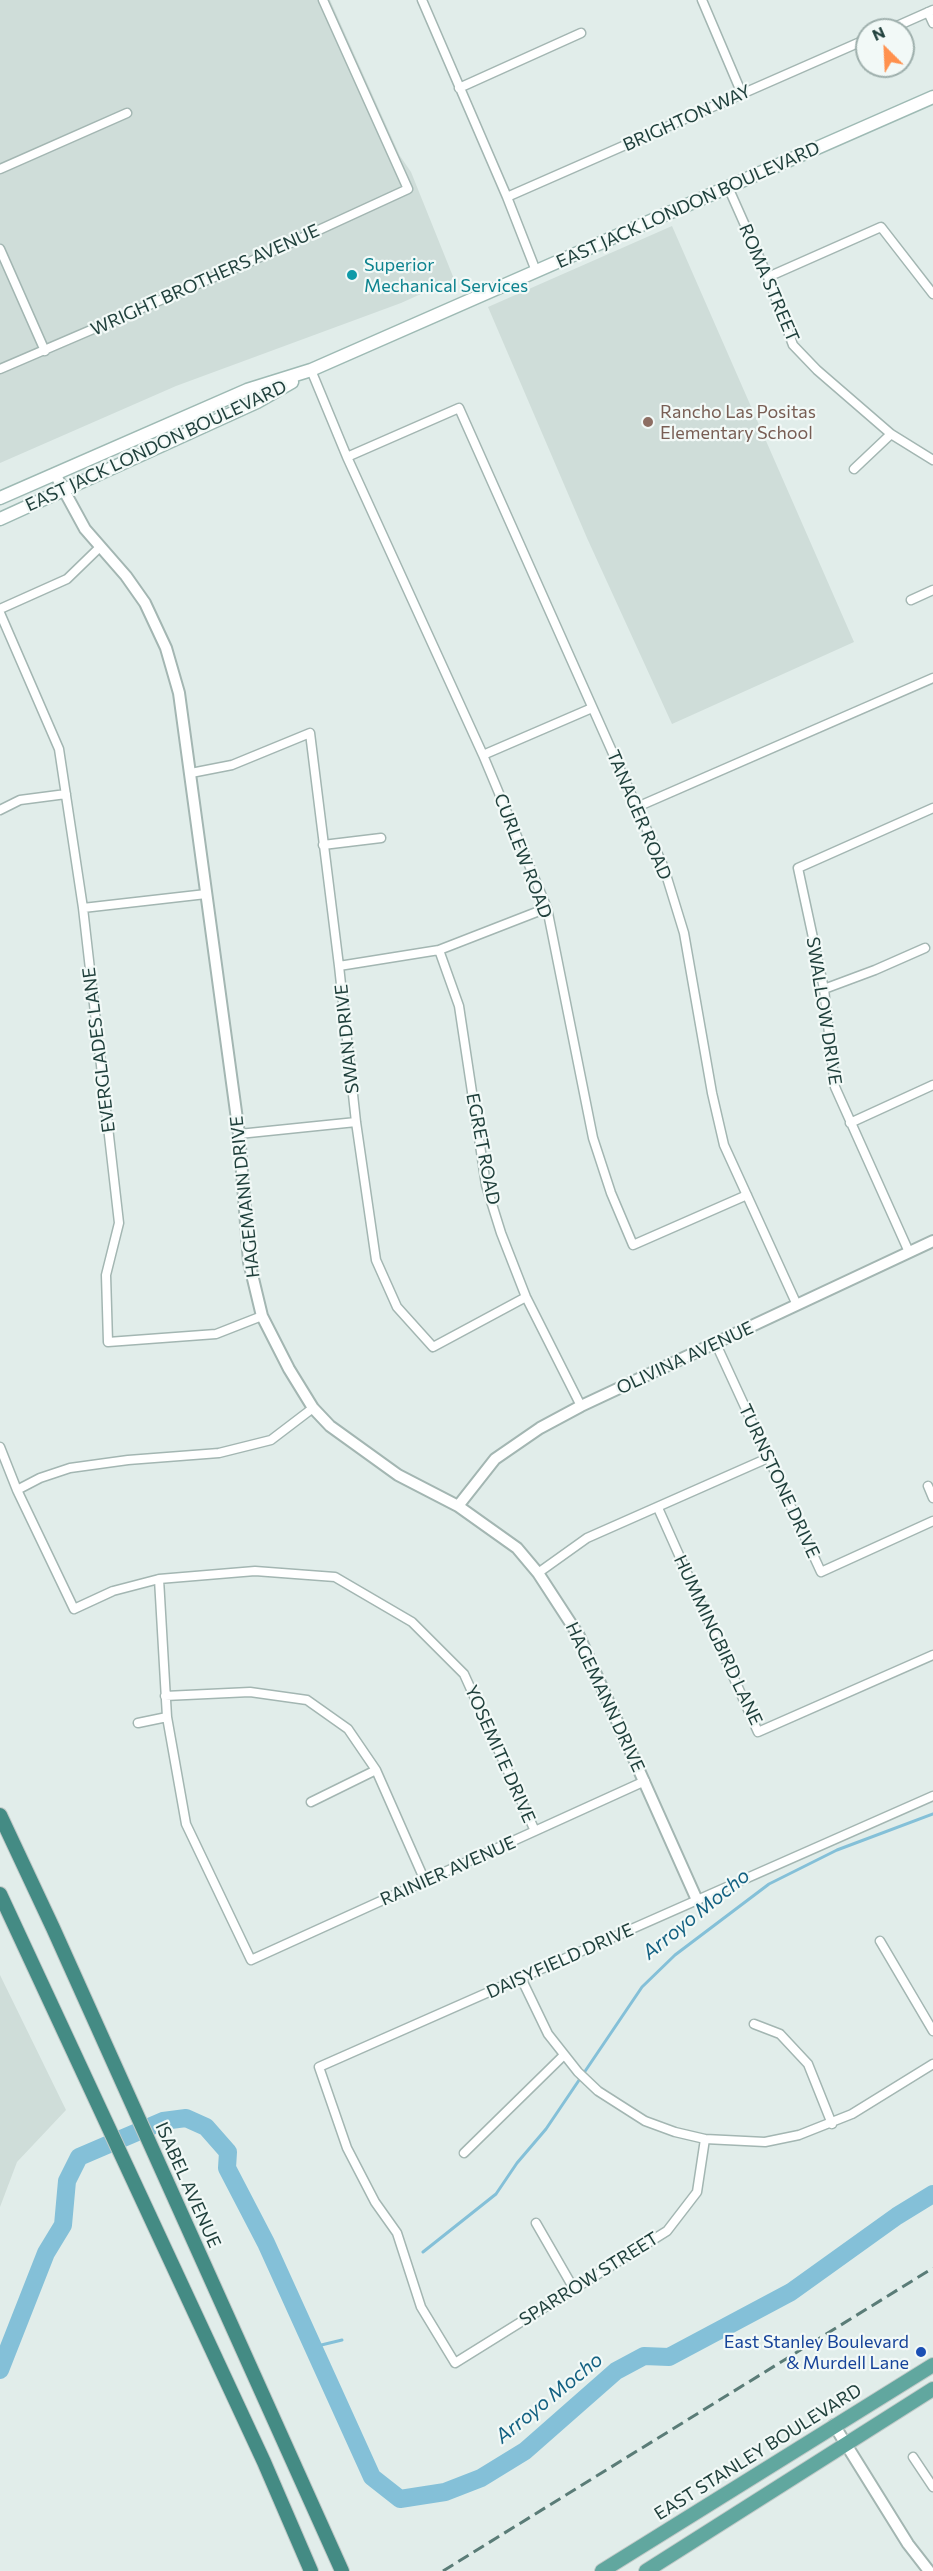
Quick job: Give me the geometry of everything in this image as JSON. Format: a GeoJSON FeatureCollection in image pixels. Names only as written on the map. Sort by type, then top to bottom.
{"type":"FeatureCollection","features":[{"type":"Feature","properties":{"kind":"highway","name":"ISABEL AVENUE"},"geometry":{"type":"LineString","coordinates":[[0,1815],[130,2098],[342,2571]]}},
{"type":"Feature","properties":{"kind":"highway"},"geometry":{"type":"LineString","coordinates":[[0,1894],[259,2451],[311,2571]]}},
{"type":"Feature","properties":{"kind":"main road","name":"EAST JACK LONDON BOULEVARD"},"geometry":{"type":"LineString","coordinates":[[0,498],[247,390],[311,370],[933,97]]}},
{"type":"Feature","properties":{"kind":"main road","name":"EAST JACK LONDON BOULEVARD"},"geometry":{"type":"LineString","coordinates":[[0,519],[64,492],[257,402],[311,370]]}},
{"type":"Feature","properties":{"kind":"main road","name":"EAST STANLEY BOULEVARD"},"geometry":{"type":"LineString","coordinates":[[602,2571],[933,2365]]}},
{"type":"Feature","properties":{"kind":"main road"},"geometry":{"type":"LineString","coordinates":[[646,2571],[933,2389]]}},
{"type":"Feature","properties":{"kind":"street","name":"WRIGHT BROTHERS AVENUE"},"geometry":{"type":"LineString","coordinates":[[0,369],[251,261],[408,189],[323,0]]}},
{"type":"Feature","properties":{"kind":"street"},"geometry":{"type":"LineString","coordinates":[[422,0],[507,197],[536,271]]}},
{"type":"Feature","properties":{"kind":"street"},"geometry":{"type":"LineString","coordinates":[[702,0],[742,94]]}},
{"type":"Feature","properties":{"kind":"street"},"geometry":{"type":"LineString","coordinates":[[915,18],[931,11],[933,23]]}},
{"type":"Feature","properties":{"kind":"street"},"geometry":{"type":"LineString","coordinates":[[459,88],[581,33]]}},
{"type":"Feature","properties":{"kind":"street","name":"BRIGHTON WAY"},"geometry":{"type":"LineString","coordinates":[[507,197],[855,44]]}},
{"type":"Feature","properties":{"kind":"street"},"geometry":{"type":"LineString","coordinates":[[0,169],[127,113]]}},
{"type":"Feature","properties":{"kind":"street","name":"ROMA STREET"},"geometry":{"type":"LineString","coordinates":[[729,187],[768,277],[793,345],[817,370],[891,434],[933,460]]}},
{"type":"Feature","properties":{"kind":"street"},"geometry":{"type":"LineString","coordinates":[[768,277],[881,227],[933,294]]}},
{"type":"Feature","properties":{"kind":"street"},"geometry":{"type":"LineString","coordinates":[[0,249],[45,351]]}},
{"type":"Feature","properties":{"kind":"street","name":"CURLEW ROAD"},"geometry":{"type":"LineString","coordinates":[[311,370],[347,457],[483,755],[547,908],[593,1138],[611,1193],[633,1245],[747,1195]]}},
{"type":"Feature","properties":{"kind":"street","name":"TANAGER ROAD"},"geometry":{"type":"LineString","coordinates":[[347,457],[459,408],[664,868],[684,933],[712,1093],[724,1145],[797,1305]]}},
{"type":"Feature","properties":{"kind":"street"},"geometry":{"type":"LineString","coordinates":[[854,469],[891,434]]}},
{"type":"Feature","properties":{"kind":"street","name":"HAGEMANN DRIVE"},"geometry":{"type":"LineString","coordinates":[[55,474],[85,529],[126,576],[145,603],[166,648],[179,693],[239,1134],[249,1263],[262,1316],[289,1369],[313,1408],[338,1432],[398,1475],[458,1506],[517,1548],[538,1573],[579,1636],[698,1900]]}},
{"type":"Feature","properties":{"kind":"street"},"geometry":{"type":"LineString","coordinates":[[0,611],[68,579],[100,547]]}},
{"type":"Feature","properties":{"kind":"street"},"geometry":{"type":"LineString","coordinates":[[911,600],[933,590]]}},
{"type":"Feature","properties":{"kind":"street","name":"EVERGLADES LANE"},"geometry":{"type":"LineString","coordinates":[[0,611],[60,749],[83,908],[119,1223],[106,1275],[108,1342],[216,1334],[262,1316]]}},
{"type":"Feature","properties":{"kind":"street"},"geometry":{"type":"LineString","coordinates":[[638,807],[933,678]]}},
{"type":"Feature","properties":{"kind":"street"},"geometry":{"type":"LineString","coordinates":[[483,755],[592,708]]}},
{"type":"Feature","properties":{"kind":"street","name":"SWAN DRIVE"},"geometry":{"type":"LineString","coordinates":[[191,772],[232,765],[310,733],[356,1122],[376,1260],[397,1307],[433,1347],[526,1297]]}},
{"type":"Feature","properties":{"kind":"street"},"geometry":{"type":"LineString","coordinates":[[0,810],[20,800],[66,794]]}},
{"type":"Feature","properties":{"kind":"street","name":"SWALLOW DRIVE"},"geometry":{"type":"LineString","coordinates":[[909,1252],[835,1087],[824,989],[798,868],[933,808]]}},
{"type":"Feature","properties":{"kind":"street"},"geometry":{"type":"LineString","coordinates":[[323,845],[381,838]]}},
{"type":"Feature","properties":{"kind":"street"},"geometry":{"type":"LineString","coordinates":[[83,908],[206,894]]}},
{"type":"Feature","properties":{"kind":"street"},"geometry":{"type":"LineString","coordinates":[[339,966],[439,950],[547,908]]}},
{"type":"Feature","properties":{"kind":"street"},"geometry":{"type":"LineString","coordinates":[[824,989],[925,948]]}},
{"type":"Feature","properties":{"kind":"street","name":"EGRET ROAD"},"geometry":{"type":"LineString","coordinates":[[439,950],[459,1006],[486,1185],[501,1233],[526,1297],[581,1406]]}},
{"type":"Feature","properties":{"kind":"street"},"geometry":{"type":"LineString","coordinates":[[850,1124],[933,1085]]}},
{"type":"Feature","properties":{"kind":"street"},"geometry":{"type":"LineString","coordinates":[[239,1134],[356,1122]]}},
{"type":"Feature","properties":{"kind":"street","name":"OLIVINA AVENUE"},"geometry":{"type":"LineString","coordinates":[[458,1506],[495,1459],[540,1428],[581,1406],[933,1241]]}},
{"type":"Feature","properties":{"kind":"street","name":"TURNSTONE DRIVE"},"geometry":{"type":"LineString","coordinates":[[716,1344],[821,1572],[933,1521]]}},
{"type":"Feature","properties":{"kind":"street"},"geometry":{"type":"LineString","coordinates":[[17,1490],[40,1478],[70,1468],[128,1460],[219,1454],[271,1440],[313,1408]]}},
{"type":"Feature","properties":{"kind":"street","name":"YOSEMITE DRIVE"},"geometry":{"type":"LineString","coordinates":[[0,1447],[17,1490],[74,1609],[113,1591],[159,1579],[255,1571],[335,1577],[412,1622],[464,1674],[535,1831]]}},
{"type":"Feature","properties":{"kind":"street"},"geometry":{"type":"LineString","coordinates":[[538,1573],[586,1538],[768,1458]]}},
{"type":"Feature","properties":{"kind":"street"},"geometry":{"type":"LineString","coordinates":[[928,1486],[933,1498]]}},
{"type":"Feature","properties":{"kind":"street","name":"HUMMINGBIRD LANE"},"geometry":{"type":"LineString","coordinates":[[658,1508],[758,1732],[933,1656]]}},
{"type":"Feature","properties":{"kind":"street"},"geometry":{"type":"LineString","coordinates":[[138,1723],[168,1717],[159,1579]]}},
{"type":"Feature","properties":{"kind":"street"},"geometry":{"type":"LineString","coordinates":[[165,1696],[250,1692],[307,1700],[348,1730],[376,1770],[426,1881]]}},
{"type":"Feature","properties":{"kind":"street","name":"RAINIER AVENUE"},"geometry":{"type":"LineString","coordinates":[[168,1717],[186,1824],[251,1960],[645,1781]]}},
{"type":"Feature","properties":{"kind":"street"},"geometry":{"type":"LineString","coordinates":[[311,1802],[376,1770]]}},
{"type":"Feature","properties":{"kind":"street","name":"DAISYFIELD DRIVE"},"geometry":{"type":"LineString","coordinates":[[455,2363],[421,2307],[397,2233],[370,2193],[347,2148],[319,2067],[933,1796]]}},
{"type":"Feature","properties":{"kind":"street"},"geometry":{"type":"LineString","coordinates":[[880,1941],[933,2031]]}},
{"type":"Feature","properties":{"kind":"street"},"geometry":{"type":"LineString","coordinates":[[521,1978],[548,2034],[564,2055],[598,2091],[625,2110],[675,2132],[705,2139],[765,2142],[799,2135],[832,2124],[933,2064]]}},
{"type":"Feature","properties":{"kind":"street"},"geometry":{"type":"LineString","coordinates":[[754,2024],[780,2034],[808,2064],[832,2124]]}},
{"type":"Feature","properties":{"kind":"street"},"geometry":{"type":"LineString","coordinates":[[464,2153],[564,2055]]}},
{"type":"Feature","properties":{"kind":"street","name":"SPARROW STREET"},"geometry":{"type":"LineString","coordinates":[[455,2363],[667,2231],[697,2193],[705,2139]]}},
{"type":"Feature","properties":{"kind":"street"},"geometry":{"type":"LineString","coordinates":[[536,2223],[574,2289]]}},
{"type":"Feature","properties":{"kind":"street"},"geometry":{"type":"LineString","coordinates":[[834,2425],[908,2544],[929,2571]]}},
{"type":"Feature","properties":{"kind":"street"},"geometry":{"type":"LineString","coordinates":[[913,2457],[933,2487]]}},
{"type":"Feature","properties":{"kind":"shaded area"},"geometry":{"type":"Polygon","coordinates":[[[0,0],[330,0],[400,156],[411,172],[454,279],[401,303],[176,386],[0,463],[0,0]]]}},
{"type":"Feature","properties":{"kind":"shaded area","name":"Rancho Las Positas Elementary School"},"geometry":{"type":"Polygon","coordinates":[[[672,226],[854,642],[672,724],[587,538],[488,307],[672,226]]]}},
{"type":"Feature","properties":{"kind":"shaded area"},"geometry":{"type":"Polygon","coordinates":[[[0,1975],[66,2110],[17,2162],[0,2207],[0,1975]]]}},
{"type":"Feature","properties":{"kind":"waterway","name":"Arroyo Mocho"},"geometry":{"type":"LineString","coordinates":[[423,2252],[496,2194],[517,2163],[546,2129],[642,1987],[675,1955],[769,1884],[837,1850],[933,1814]]}},
{"type":"Feature","properties":{"kind":"waterway","name":"Arroyo Mocho"},"geometry":{"type":"LineString","coordinates":[[0,2370],[46,2253],[63,2225],[67,2181],[79,2157],[163,2121],[186,2118],[206,2127],[228,2152],[227,2168],[266,2243],[372,2477],[400,2499],[445,2492],[481,2478],[525,2451],[616,2371],[644,2356],[669,2357],[791,2292],[897,2216],[933,2194]]}},
{"type":"Feature","properties":{"kind":"waterway","name":"Arroyo Mocho"},"geometry":{"type":"LineString","coordinates":[[313,2347],[342,2340]]}},
{"type":"Feature","properties":{"kind":"railway"},"geometry":{"type":"LineString","coordinates":[[443,2571],[933,2268]]}},
{"type":"Feature","properties":{"kind":"place","name":"Superior Mechanical Services"},"geometry":{"type":"Point","coordinates":[352,275]}},
{"type":"Feature","properties":{"kind":"place","name":"Rancho Las Positas Elementary School"},"geometry":{"type":"Point","coordinates":[648,422]}},
{"type":"Feature","properties":{"kind":"place","name":"East Stanley Boulevard & Murdell Lane"},"geometry":{"type":"Point","coordinates":[921,2352]}}]}
